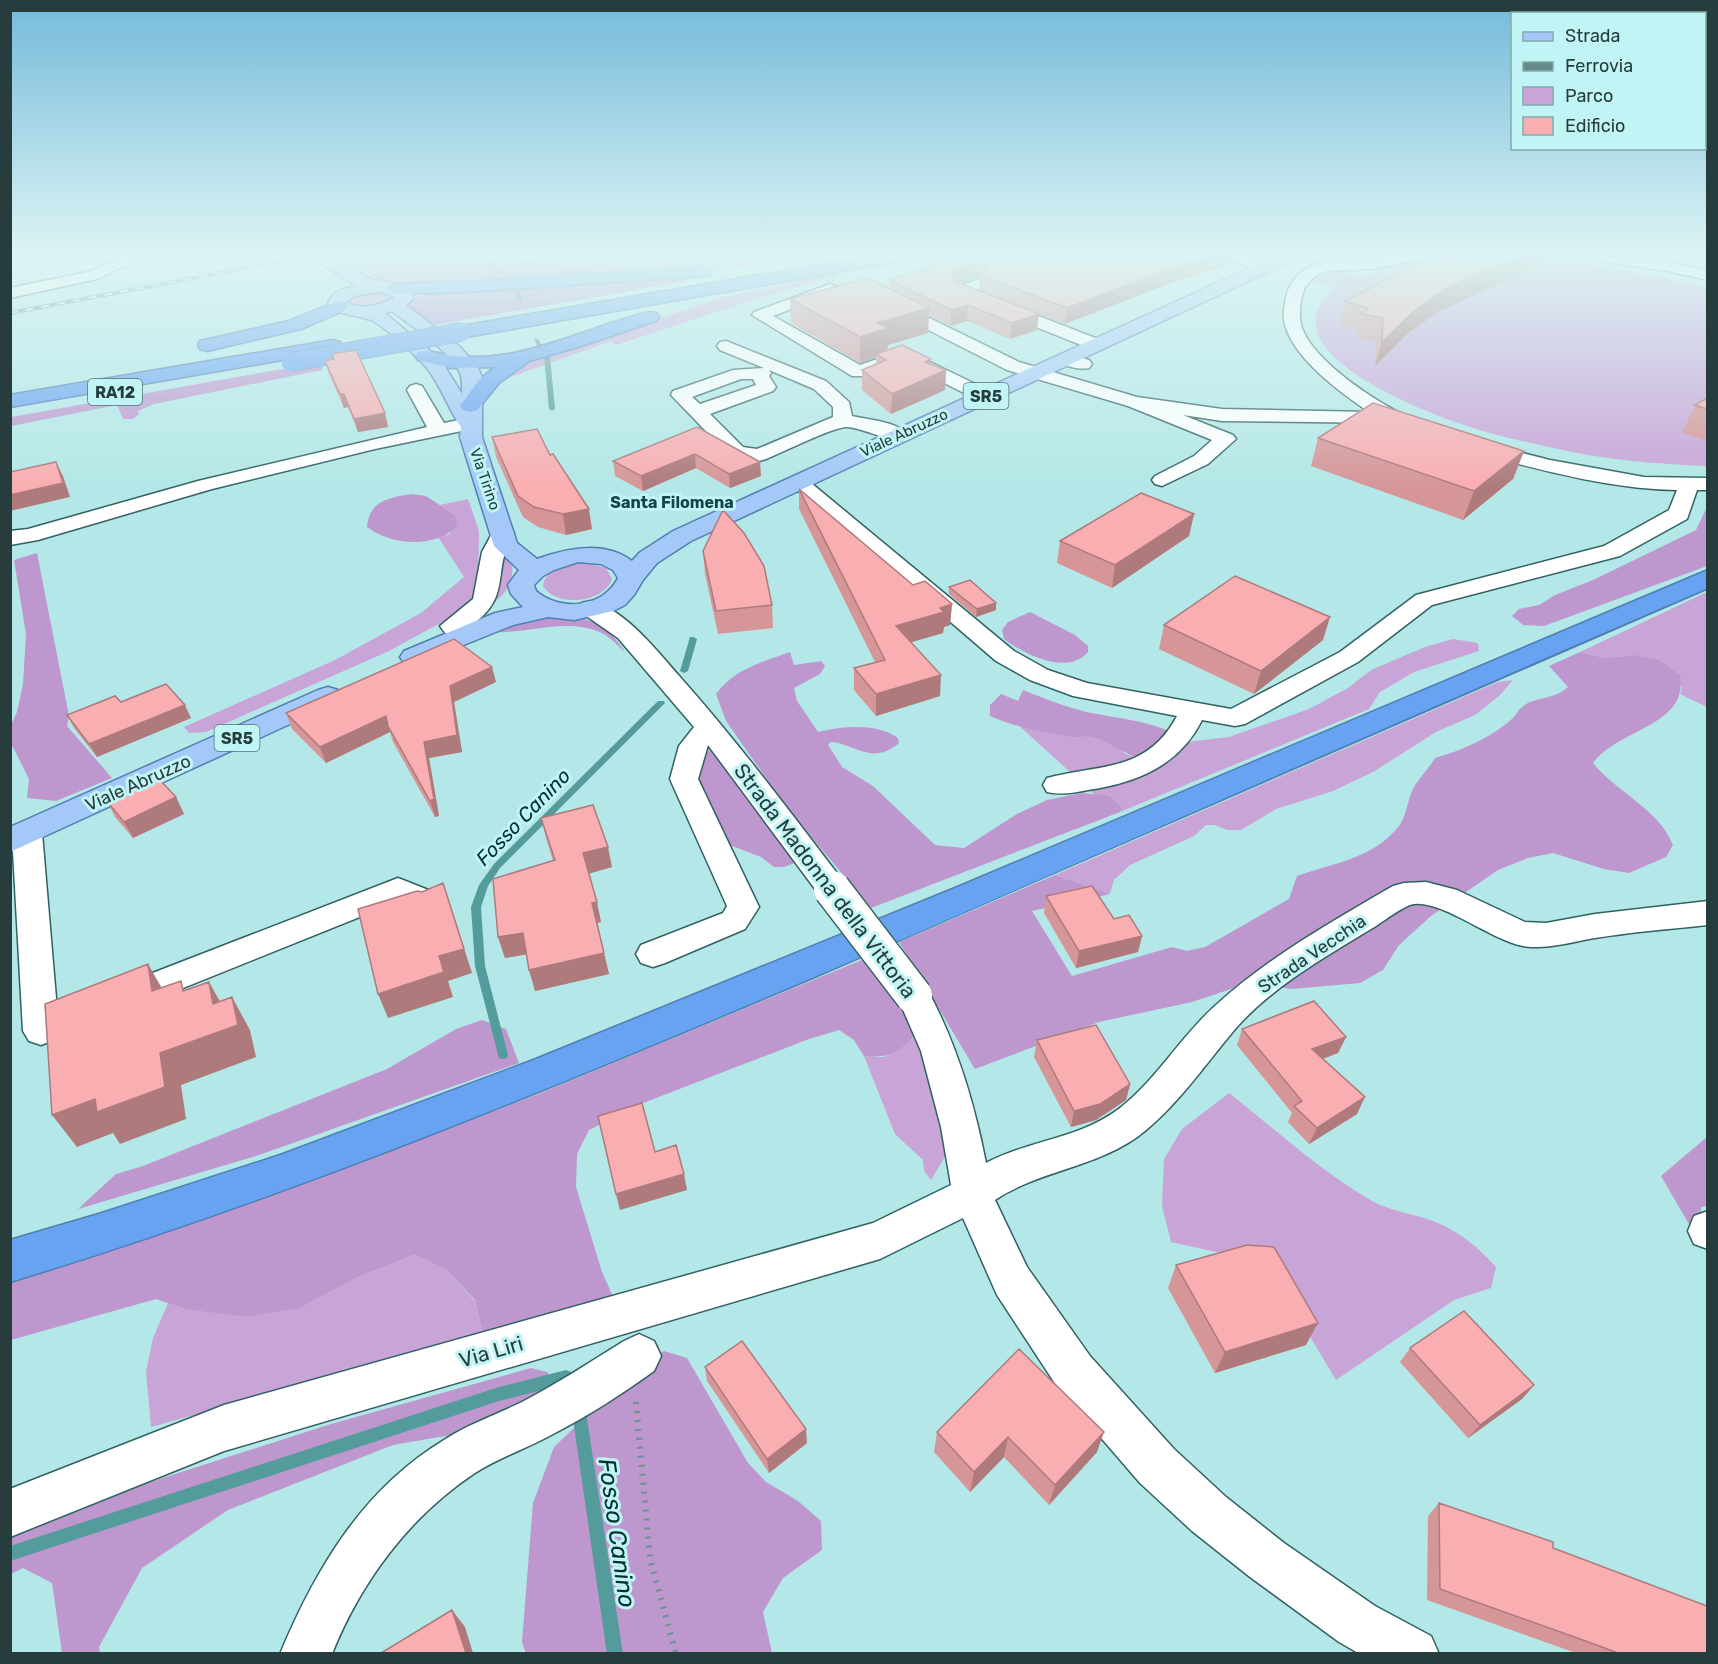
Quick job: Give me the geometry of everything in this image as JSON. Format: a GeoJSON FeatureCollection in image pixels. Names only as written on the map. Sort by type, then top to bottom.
{"type":"FeatureCollection","features":[{"type":"Feature","properties":{"kind":"highway"},"geometry":{"type":"LineString","coordinates":[[184,350],[260,334]]}},
{"type":"Feature","properties":{"kind":"highway","name":"RA12"},"geometry":{"type":"LineString","coordinates":[[10,401],[355,342],[419,334]]}},
{"type":"Feature","properties":{"kind":"highway","name":"RA12"},"geometry":{"type":"LineString","coordinates":[[10,410],[291,362],[432,334]]}},
{"type":"Feature","properties":{"kind":"highway"},"geometry":{"type":"LineString","coordinates":[[425,356],[463,362],[499,361],[528,356],[598,334]]}},
{"type":"Feature","properties":{"kind":"highway"},"geometry":{"type":"LineString","coordinates":[[470,415],[482,387],[495,374],[528,356]]}},
{"type":"Feature","properties":{"kind":"highway"},"geometry":{"type":"LineString","coordinates":[[10,388],[139,360]]}},
{"type":"Feature","properties":{"kind":"highway"},"geometry":{"type":"LineString","coordinates":[[10,1261],[215,1196],[571,1063],[925,916],[1707,578]]}},
{"type":"Feature","properties":{"kind":"main road","name":"Via Tirino"},"geometry":{"type":"LineString","coordinates":[[400,334],[434,364],[470,415]]}},
{"type":"Feature","properties":{"kind":"main road","name":"Via Tirino"},"geometry":{"type":"LineString","coordinates":[[433,334],[463,362],[472,378],[471,437],[509,549],[528,580],[536,604],[547,609]]}},
{"type":"Feature","properties":{"kind":"main road","name":"Viale Abruzzo"},"geometry":{"type":"LineString","coordinates":[[605,556],[640,549],[682,536],[1034,374],[1075,362],[1097,345],[1123,334]]}},
{"type":"Feature","properties":{"kind":"main road","name":"Via Tirino"},"geometry":{"type":"LineString","coordinates":[[503,533],[529,548],[563,557]]}},
{"type":"Feature","properties":{"kind":"main road","name":"Viale Abruzzo"},"geometry":{"type":"LineString","coordinates":[[624,588],[648,558],[682,536]]}},
{"type":"Feature","properties":{"kind":"main road","name":"SR5"},"geometry":{"type":"LineString","coordinates":[[463,635],[505,608],[528,580],[563,557],[605,556]]}},
{"type":"Feature","properties":{"kind":"main road"},"geometry":{"type":"LineString","coordinates":[[605,556],[618,561],[627,569],[624,588]]}},
{"type":"Feature","properties":{"kind":"main road","name":"SR5"},"geometry":{"type":"LineString","coordinates":[[384,671],[463,635],[517,615],[547,609],[568,611],[591,608],[624,588]]}},
{"type":"Feature","properties":{"kind":"main road","name":"Viale Abruzzo"},"geometry":{"type":"LineString","coordinates":[[19,837],[352,686]]}},
{"type":"Feature","properties":{"kind":"street"},"geometry":{"type":"LineString","coordinates":[[792,334],[858,372],[903,356],[985,396]]}},
{"type":"Feature","properties":{"kind":"street"},"geometry":{"type":"LineString","coordinates":[[948,334],[1012,366],[1135,402],[1226,439],[1201,460],[1162,480]]}},
{"type":"Feature","properties":{"kind":"street"},"geometry":{"type":"LineString","coordinates":[[1068,334],[1097,345]]}},
{"type":"Feature","properties":{"kind":"street"},"geometry":{"type":"LineString","coordinates":[[1296,334],[1337,380],[1392,418],[1424,429]]}},
{"type":"Feature","properties":{"kind":"street"},"geometry":{"type":"LineString","coordinates":[[726,345],[820,385],[842,406],[843,420]]}},
{"type":"Feature","properties":{"kind":"street"},"geometry":{"type":"LineString","coordinates":[[779,368],[759,374],[740,374],[680,394],[737,452],[759,455],[843,420],[881,428],[899,436]]}},
{"type":"Feature","properties":{"kind":"street"},"geometry":{"type":"LineString","coordinates":[[416,390],[438,430]]}},
{"type":"Feature","properties":{"kind":"street"},"geometry":{"type":"LineString","coordinates":[[1135,402],[1222,415],[1392,418]]}},
{"type":"Feature","properties":{"kind":"street"},"geometry":{"type":"LineString","coordinates":[[10,538],[30,535],[206,485],[438,430],[470,415]]}},
{"type":"Feature","properties":{"kind":"street"},"geometry":{"type":"LineString","coordinates":[[1466,443],[1549,466],[1644,483],[1698,484]]}},
{"type":"Feature","properties":{"kind":"street"},"geometry":{"type":"LineString","coordinates":[[798,482],[1005,656],[1040,675],[1082,690],[1235,718],[1349,657],[1424,600],[1612,551],[1678,514],[1698,484]]}},
{"type":"Feature","properties":{"kind":"street"},"geometry":{"type":"LineString","coordinates":[[463,635],[452,626],[484,601],[489,585],[491,554],[495,542],[503,533]]}},
{"type":"Feature","properties":{"kind":"street","name":"Strada Madonna della Vittoria"},"geometry":{"type":"LineString","coordinates":[[624,588],[618,615],[627,633]]}},
{"type":"Feature","properties":{"kind":"street","name":"Strada Madonna della Vittoria"},"geometry":{"type":"LineString","coordinates":[[591,608],[627,633],[709,727],[914,996],[939,1051],[960,1127],[972,1194],[1012,1281],[1074,1372],[1157,1466],[1209,1514],[1267,1560],[1357,1624],[1413,1653]]}},
{"type":"Feature","properties":{"kind":"street"},"geometry":{"type":"LineString","coordinates":[[1058,785],[1111,777],[1144,765],[1175,743],[1187,727],[1194,711]]}},
{"type":"Feature","properties":{"kind":"street"},"geometry":{"type":"LineString","coordinates":[[653,954],[735,921],[743,907],[684,779],[693,746],[709,727]]}},
{"type":"Feature","properties":{"kind":"street"},"geometry":{"type":"LineString","coordinates":[[19,837],[41,1031],[398,889],[430,903]]}},
{"type":"Feature","properties":{"kind":"street","name":"Strada Vecchia"},"geometry":{"type":"LineString","coordinates":[[972,1194],[1002,1174],[1088,1145],[1132,1120],[1160,1093],[1226,1016],[1270,978],[1324,942],[1404,894],[1426,893],[1446,898],[1501,926],[1523,934],[1546,935],[1595,926],[1707,913]]}},
{"type":"Feature","properties":{"kind":"street","name":"Via Liri"},"geometry":{"type":"LineString","coordinates":[[10,1513],[224,1428],[880,1240],[972,1194]]}},
{"type":"Feature","properties":{"kind":"street"},"geometry":{"type":"LineString","coordinates":[[306,1653],[333,1595],[358,1554],[401,1503],[423,1483],[460,1456],[563,1404],[639,1356]]}},
{"type":"Feature","properties":{"kind":"path"},"geometry":{"type":"LineString","coordinates":[[639,1356],[636,1401],[651,1559],[676,1653]]}},
{"type":"Feature","properties":{"kind":"green space"},"geometry":{"type":"Polygon","coordinates":[[[611,334],[651,334],[616,345],[611,341],[500,381],[521,365],[538,357],[611,334]]]}},
{"type":"Feature","properties":{"kind":"green space"},"geometry":{"type":"Polygon","coordinates":[[[1318,334],[1707,334],[1707,466],[1651,463],[1576,453],[1470,427],[1388,393],[1357,375],[1332,355],[1318,334]]]}},
{"type":"Feature","properties":{"kind":"green space"},"geometry":{"type":"Polygon","coordinates":[[[468,499],[479,531],[478,593],[453,616],[389,651],[206,732],[189,733],[184,727],[335,660],[421,613],[464,577],[438,537],[450,534],[455,515],[440,505],[468,499]]]}},
{"type":"Feature","properties":{"kind":"green space"},"geometry":{"type":"Polygon","coordinates":[[[498,553],[511,563],[512,575],[503,594],[494,601],[501,577],[498,553]]]}},
{"type":"Feature","properties":{"kind":"green space"},"geometry":{"type":"Polygon","coordinates":[[[587,563],[606,568],[612,579],[607,587],[590,598],[568,600],[549,593],[543,586],[547,576],[560,567],[587,563]]]}},
{"type":"Feature","properties":{"kind":"green space"},"geometry":{"type":"Polygon","coordinates":[[[1707,592],[1707,707],[1680,694],[1682,687],[1633,655],[1605,658],[1580,652],[1707,592]]]}},
{"type":"Feature","properties":{"kind":"green space"},"geometry":{"type":"Polygon","coordinates":[[[1453,639],[1478,643],[1479,651],[1414,672],[1380,692],[1369,709],[1120,812],[1122,807],[1109,797],[1095,795],[1086,787],[1187,742],[1229,737],[1309,709],[1348,688],[1371,670],[1425,647],[1453,639]]]}},
{"type":"Feature","properties":{"kind":"green space"},"geometry":{"type":"Polygon","coordinates":[[[1513,680],[1500,695],[1475,715],[1436,732],[1373,772],[1333,791],[1276,809],[1241,830],[1227,830],[1215,825],[1206,825],[1194,836],[1130,865],[1114,880],[1110,894],[1055,875],[1498,682],[1513,680]]]}},
{"type":"Feature","properties":{"kind":"green space"},"geometry":{"type":"Polygon","coordinates":[[[1017,724],[1075,736],[1095,737],[1117,745],[1124,753],[1135,758],[1079,780],[1017,724]]]}},
{"type":"Feature","properties":{"kind":"green space"},"geometry":{"type":"Polygon","coordinates":[[[916,1033],[943,1103],[947,1153],[931,1180],[924,1171],[923,1160],[895,1134],[864,1056],[884,1057],[916,1033]]]}},
{"type":"Feature","properties":{"kind":"green space"},"geometry":{"type":"Polygon","coordinates":[[[1229,1093],[1316,1163],[1372,1201],[1438,1223],[1469,1242],[1496,1267],[1491,1288],[1454,1300],[1336,1380],[1266,1263],[1171,1242],[1162,1206],[1164,1159],[1182,1129],[1229,1093]]]}},
{"type":"Feature","properties":{"kind":"green space"},"geometry":{"type":"Polygon","coordinates":[[[414,1255],[446,1269],[475,1301],[483,1334],[151,1427],[146,1372],[153,1338],[168,1303],[188,1310],[246,1317],[296,1309],[360,1276],[414,1255]]]}},
{"type":"Feature","properties":{"kind":"shaded area"},"geometry":{"type":"Polygon","coordinates":[[[322,362],[322,370],[154,404],[138,411],[139,414],[133,419],[123,419],[117,405],[11,426],[11,417],[322,362]]]}},
{"type":"Feature","properties":{"kind":"shaded area"},"geometry":{"type":"Polygon","coordinates":[[[413,494],[426,496],[455,515],[457,526],[437,538],[413,542],[388,538],[367,527],[372,511],[377,505],[389,499],[413,494]]]}},
{"type":"Feature","properties":{"kind":"shaded area"},"geometry":{"type":"Polygon","coordinates":[[[1707,507],[1707,566],[1544,626],[1523,625],[1512,616],[1519,609],[1539,605],[1555,595],[1593,580],[1696,530],[1707,507]]]}},
{"type":"Feature","properties":{"kind":"shaded area"},"geometry":{"type":"Polygon","coordinates":[[[37,553],[69,716],[67,726],[112,778],[56,801],[27,798],[29,779],[11,745],[11,725],[17,712],[23,684],[26,634],[14,560],[37,553]]]}},
{"type":"Feature","properties":{"kind":"shaded area"},"geometry":{"type":"Polygon","coordinates":[[[1030,612],[1075,635],[1088,646],[1088,652],[1080,659],[1058,663],[1023,651],[1004,639],[1002,630],[1008,622],[1030,612]]]}},
{"type":"Feature","properties":{"kind":"shaded area"},"geometry":{"type":"Polygon","coordinates":[[[562,616],[583,619],[599,625],[619,643],[625,652],[607,636],[580,627],[566,626],[494,632],[527,621],[562,616]]]}},
{"type":"Feature","properties":{"kind":"shaded area"},"geometry":{"type":"Polygon","coordinates":[[[790,652],[794,665],[821,661],[825,666],[820,674],[794,688],[797,701],[818,732],[859,727],[880,730],[898,738],[899,743],[880,753],[864,752],[831,742],[828,745],[842,767],[873,786],[935,845],[964,848],[1017,814],[1047,800],[1082,793],[1109,796],[1122,807],[1120,812],[871,908],[787,808],[726,721],[716,694],[723,685],[740,672],[790,652]]]}},
{"type":"Feature","properties":{"kind":"shaded area"},"geometry":{"type":"Polygon","coordinates":[[[1580,652],[1605,658],[1633,655],[1659,660],[1680,675],[1680,692],[1674,705],[1650,725],[1605,751],[1593,763],[1658,821],[1673,845],[1666,857],[1629,873],[1604,869],[1553,853],[1528,858],[1498,870],[1431,916],[1399,945],[1383,970],[1360,983],[1291,989],[1249,983],[1192,1002],[1099,1022],[975,1069],[899,942],[1055,875],[1110,894],[1032,911],[1072,976],[1172,947],[1187,951],[1205,947],[1289,899],[1297,876],[1365,853],[1389,837],[1402,821],[1413,789],[1435,758],[1486,737],[1513,718],[1527,704],[1550,697],[1568,687],[1549,666],[1580,652]]]}},
{"type":"Feature","properties":{"kind":"shaded area"},"geometry":{"type":"Polygon","coordinates":[[[1023,690],[1087,712],[1147,723],[1187,742],[1183,750],[1172,759],[1164,762],[1151,762],[1096,738],[1044,732],[990,716],[990,705],[1001,694],[1018,701],[1023,690]]]}},
{"type":"Feature","properties":{"kind":"shaded area"},"geometry":{"type":"Polygon","coordinates":[[[714,750],[800,861],[784,867],[774,867],[761,857],[719,841],[689,772],[700,751],[714,750]]]}},
{"type":"Feature","properties":{"kind":"shaded area"},"geometry":{"type":"Polygon","coordinates":[[[869,957],[914,1021],[916,1033],[899,1050],[887,1055],[864,1056],[854,1040],[839,1030],[809,1039],[638,1105],[589,1130],[577,1154],[576,1187],[602,1272],[614,1299],[483,1334],[475,1300],[446,1269],[414,1255],[360,1276],[297,1309],[246,1317],[188,1310],[156,1299],[11,1340],[11,1280],[280,1193],[536,1095],[869,957]]]}},
{"type":"Feature","properties":{"kind":"shaded area"},"geometry":{"type":"Polygon","coordinates":[[[482,1020],[506,1029],[519,1063],[259,1155],[78,1209],[116,1174],[143,1166],[387,1069],[456,1029],[482,1020]]]}},
{"type":"Feature","properties":{"kind":"shaded area"},"geometry":{"type":"Polygon","coordinates":[[[1707,1137],[1707,1206],[1701,1207],[1700,1243],[1661,1176],[1707,1137]]]}},
{"type":"Feature","properties":{"kind":"shaded area"},"geometry":{"type":"Polygon","coordinates":[[[664,1351],[687,1358],[748,1463],[766,1482],[798,1501],[821,1521],[822,1550],[783,1578],[763,1612],[772,1653],[526,1654],[522,1642],[533,1503],[554,1447],[639,1366],[664,1351]]]}},
{"type":"Feature","properties":{"kind":"shaded area"},"geometry":{"type":"Polygon","coordinates":[[[531,1368],[547,1372],[556,1382],[543,1402],[480,1430],[393,1445],[228,1510],[142,1568],[99,1647],[100,1653],[62,1653],[52,1583],[23,1568],[11,1574],[10,1533],[60,1511],[331,1424],[531,1368]]]}},
{"type":"Feature","properties":{"kind":"building"},"geometry":{"type":"Polygon","coordinates":[[[854,334],[870,334],[860,337],[854,334]]]}},
{"type":"Feature","properties":{"kind":"building"},"geometry":{"type":"Polygon","coordinates":[[[1382,334],[1391,334],[1382,342],[1382,334]]]}},
{"type":"Feature","properties":{"kind":"building"},"geometry":{"type":"Polygon","coordinates":[[[902,345],[931,359],[925,362],[946,370],[892,394],[862,370],[886,360],[876,354],[902,345]]]}},
{"type":"Feature","properties":{"kind":"building"},"geometry":{"type":"Polygon","coordinates":[[[356,350],[385,413],[354,419],[344,394],[340,394],[325,361],[334,359],[332,354],[356,350]]]}},
{"type":"Feature","properties":{"kind":"building"},"geometry":{"type":"Polygon","coordinates":[[[1707,398],[1707,409],[1695,405],[1707,398]]]}},
{"type":"Feature","properties":{"kind":"building"},"geometry":{"type":"Polygon","coordinates":[[[1373,403],[1524,451],[1474,491],[1318,438],[1373,403]]]}},
{"type":"Feature","properties":{"kind":"building"},"geometry":{"type":"Polygon","coordinates":[[[697,427],[760,462],[729,474],[695,454],[641,476],[613,461],[697,427]]]}},
{"type":"Feature","properties":{"kind":"building"},"geometry":{"type":"Polygon","coordinates":[[[537,429],[550,455],[553,454],[589,509],[563,514],[534,507],[518,496],[492,437],[537,429]]]}},
{"type":"Feature","properties":{"kind":"building"},"geometry":{"type":"Polygon","coordinates":[[[56,462],[63,483],[10,495],[10,472],[56,462]]]}},
{"type":"Feature","properties":{"kind":"building"},"geometry":{"type":"Polygon","coordinates":[[[799,489],[913,585],[925,581],[952,604],[940,608],[944,612],[896,626],[941,675],[876,694],[854,668],[885,660],[799,489]]]}},
{"type":"Feature","properties":{"kind":"building"},"geometry":{"type":"Polygon","coordinates":[[[1141,493],[1194,514],[1115,565],[1060,541],[1141,493]]]}},
{"type":"Feature","properties":{"kind":"building"},"geometry":{"type":"Polygon","coordinates":[[[723,510],[744,533],[764,566],[772,605],[716,611],[703,551],[723,510]]]}},
{"type":"Feature","properties":{"kind":"building"},"geometry":{"type":"Polygon","coordinates":[[[1235,576],[1330,617],[1261,671],[1164,625],[1235,576]]]}},
{"type":"Feature","properties":{"kind":"building"},"geometry":{"type":"Polygon","coordinates":[[[970,580],[996,603],[977,609],[949,587],[970,580]]]}},
{"type":"Feature","properties":{"kind":"building"},"geometry":{"type":"Polygon","coordinates":[[[454,639],[492,667],[450,686],[457,735],[424,742],[434,799],[430,801],[388,726],[386,716],[320,747],[286,713],[454,639]]]}},
{"type":"Feature","properties":{"kind":"building"},"geometry":{"type":"Polygon","coordinates":[[[166,684],[185,705],[89,744],[67,715],[115,696],[121,702],[166,684]]]}},
{"type":"Feature","properties":{"kind":"building"},"geometry":{"type":"Polygon","coordinates":[[[157,777],[176,797],[124,822],[106,800],[157,777]]]}},
{"type":"Feature","properties":{"kind":"building"},"geometry":{"type":"Polygon","coordinates":[[[593,805],[608,847],[583,853],[597,902],[592,903],[604,953],[529,970],[523,933],[498,937],[493,879],[555,860],[541,818],[593,805]]]}},
{"type":"Feature","properties":{"kind":"building"},"geometry":{"type":"Polygon","coordinates":[[[443,883],[464,949],[439,956],[444,972],[378,994],[358,909],[417,891],[422,892],[443,883]]]}},
{"type":"Feature","properties":{"kind":"building"},"geometry":{"type":"Polygon","coordinates":[[[1092,886],[1114,919],[1129,915],[1142,936],[1079,951],[1046,896],[1092,886]]]}},
{"type":"Feature","properties":{"kind":"building"},"geometry":{"type":"Polygon","coordinates":[[[148,964],[152,991],[181,981],[183,991],[209,982],[213,1004],[232,997],[238,1025],[160,1053],[165,1087],[97,1112],[95,1099],[52,1115],[45,1004],[148,964]]]}},
{"type":"Feature","properties":{"kind":"building"},"geometry":{"type":"Polygon","coordinates":[[[1314,1001],[1346,1037],[1312,1049],[1365,1097],[1317,1128],[1294,1106],[1302,1101],[1242,1029],[1314,1001]]]}},
{"type":"Feature","properties":{"kind":"building"},"geometry":{"type":"Polygon","coordinates":[[[1096,1025],[1130,1084],[1100,1104],[1074,1111],[1037,1040],[1096,1025]]]}},
{"type":"Feature","properties":{"kind":"building"},"geometry":{"type":"Polygon","coordinates":[[[642,1103],[655,1152],[676,1145],[684,1174],[616,1194],[598,1116],[642,1103]]]}},
{"type":"Feature","properties":{"kind":"building"},"geometry":{"type":"Polygon","coordinates":[[[1247,1245],[1274,1247],[1318,1323],[1225,1352],[1176,1265],[1247,1245]]]}},
{"type":"Feature","properties":{"kind":"building"},"geometry":{"type":"Polygon","coordinates":[[[1464,1311],[1534,1385],[1480,1425],[1410,1348],[1464,1311]]]}},
{"type":"Feature","properties":{"kind":"building"},"geometry":{"type":"Polygon","coordinates":[[[742,1341],[806,1429],[767,1459],[705,1367],[742,1341]]]}},
{"type":"Feature","properties":{"kind":"building"},"geometry":{"type":"Polygon","coordinates":[[[1019,1349],[1104,1432],[1055,1485],[1008,1437],[974,1472],[937,1432],[1019,1349]]]}},
{"type":"Feature","properties":{"kind":"building"},"geometry":{"type":"Polygon","coordinates":[[[1439,1503],[1553,1542],[1553,1548],[1707,1606],[1707,1653],[1618,1653],[1440,1589],[1439,1503]]]}},
{"type":"Feature","properties":{"kind":"building"},"geometry":{"type":"Polygon","coordinates":[[[452,1610],[466,1653],[381,1653],[452,1610]]]}},
{"type":"Feature","properties":{"kind":"waterway","name":"Fosso Canino"},"geometry":{"type":"LineString","coordinates":[[536,340],[540,347]]}},
{"type":"Feature","properties":{"kind":"waterway","name":"Fosso Canino"},"geometry":{"type":"LineString","coordinates":[[547,356],[552,409]]}},
{"type":"Feature","properties":{"kind":"waterway","name":"Fosso Canino"},"geometry":{"type":"LineString","coordinates":[[684,671],[693,639]]}},
{"type":"Feature","properties":{"kind":"waterway","name":"Fosso Canino"},"geometry":{"type":"LineString","coordinates":[[503,1055],[480,966],[476,907],[484,885],[497,866],[661,703]]}},
{"type":"Feature","properties":{"kind":"waterway"},"geometry":{"type":"LineString","coordinates":[[10,1554],[499,1394],[566,1377]]}},
{"type":"Feature","properties":{"kind":"waterway","name":"Fosso Canino"},"geometry":{"type":"LineString","coordinates":[[580,1419],[615,1654]]}},
{"type":"Feature","properties":{"kind":"district","name":"Santa Filomena"},"geometry":{"type":"Point","coordinates":[672,502]}}]}
